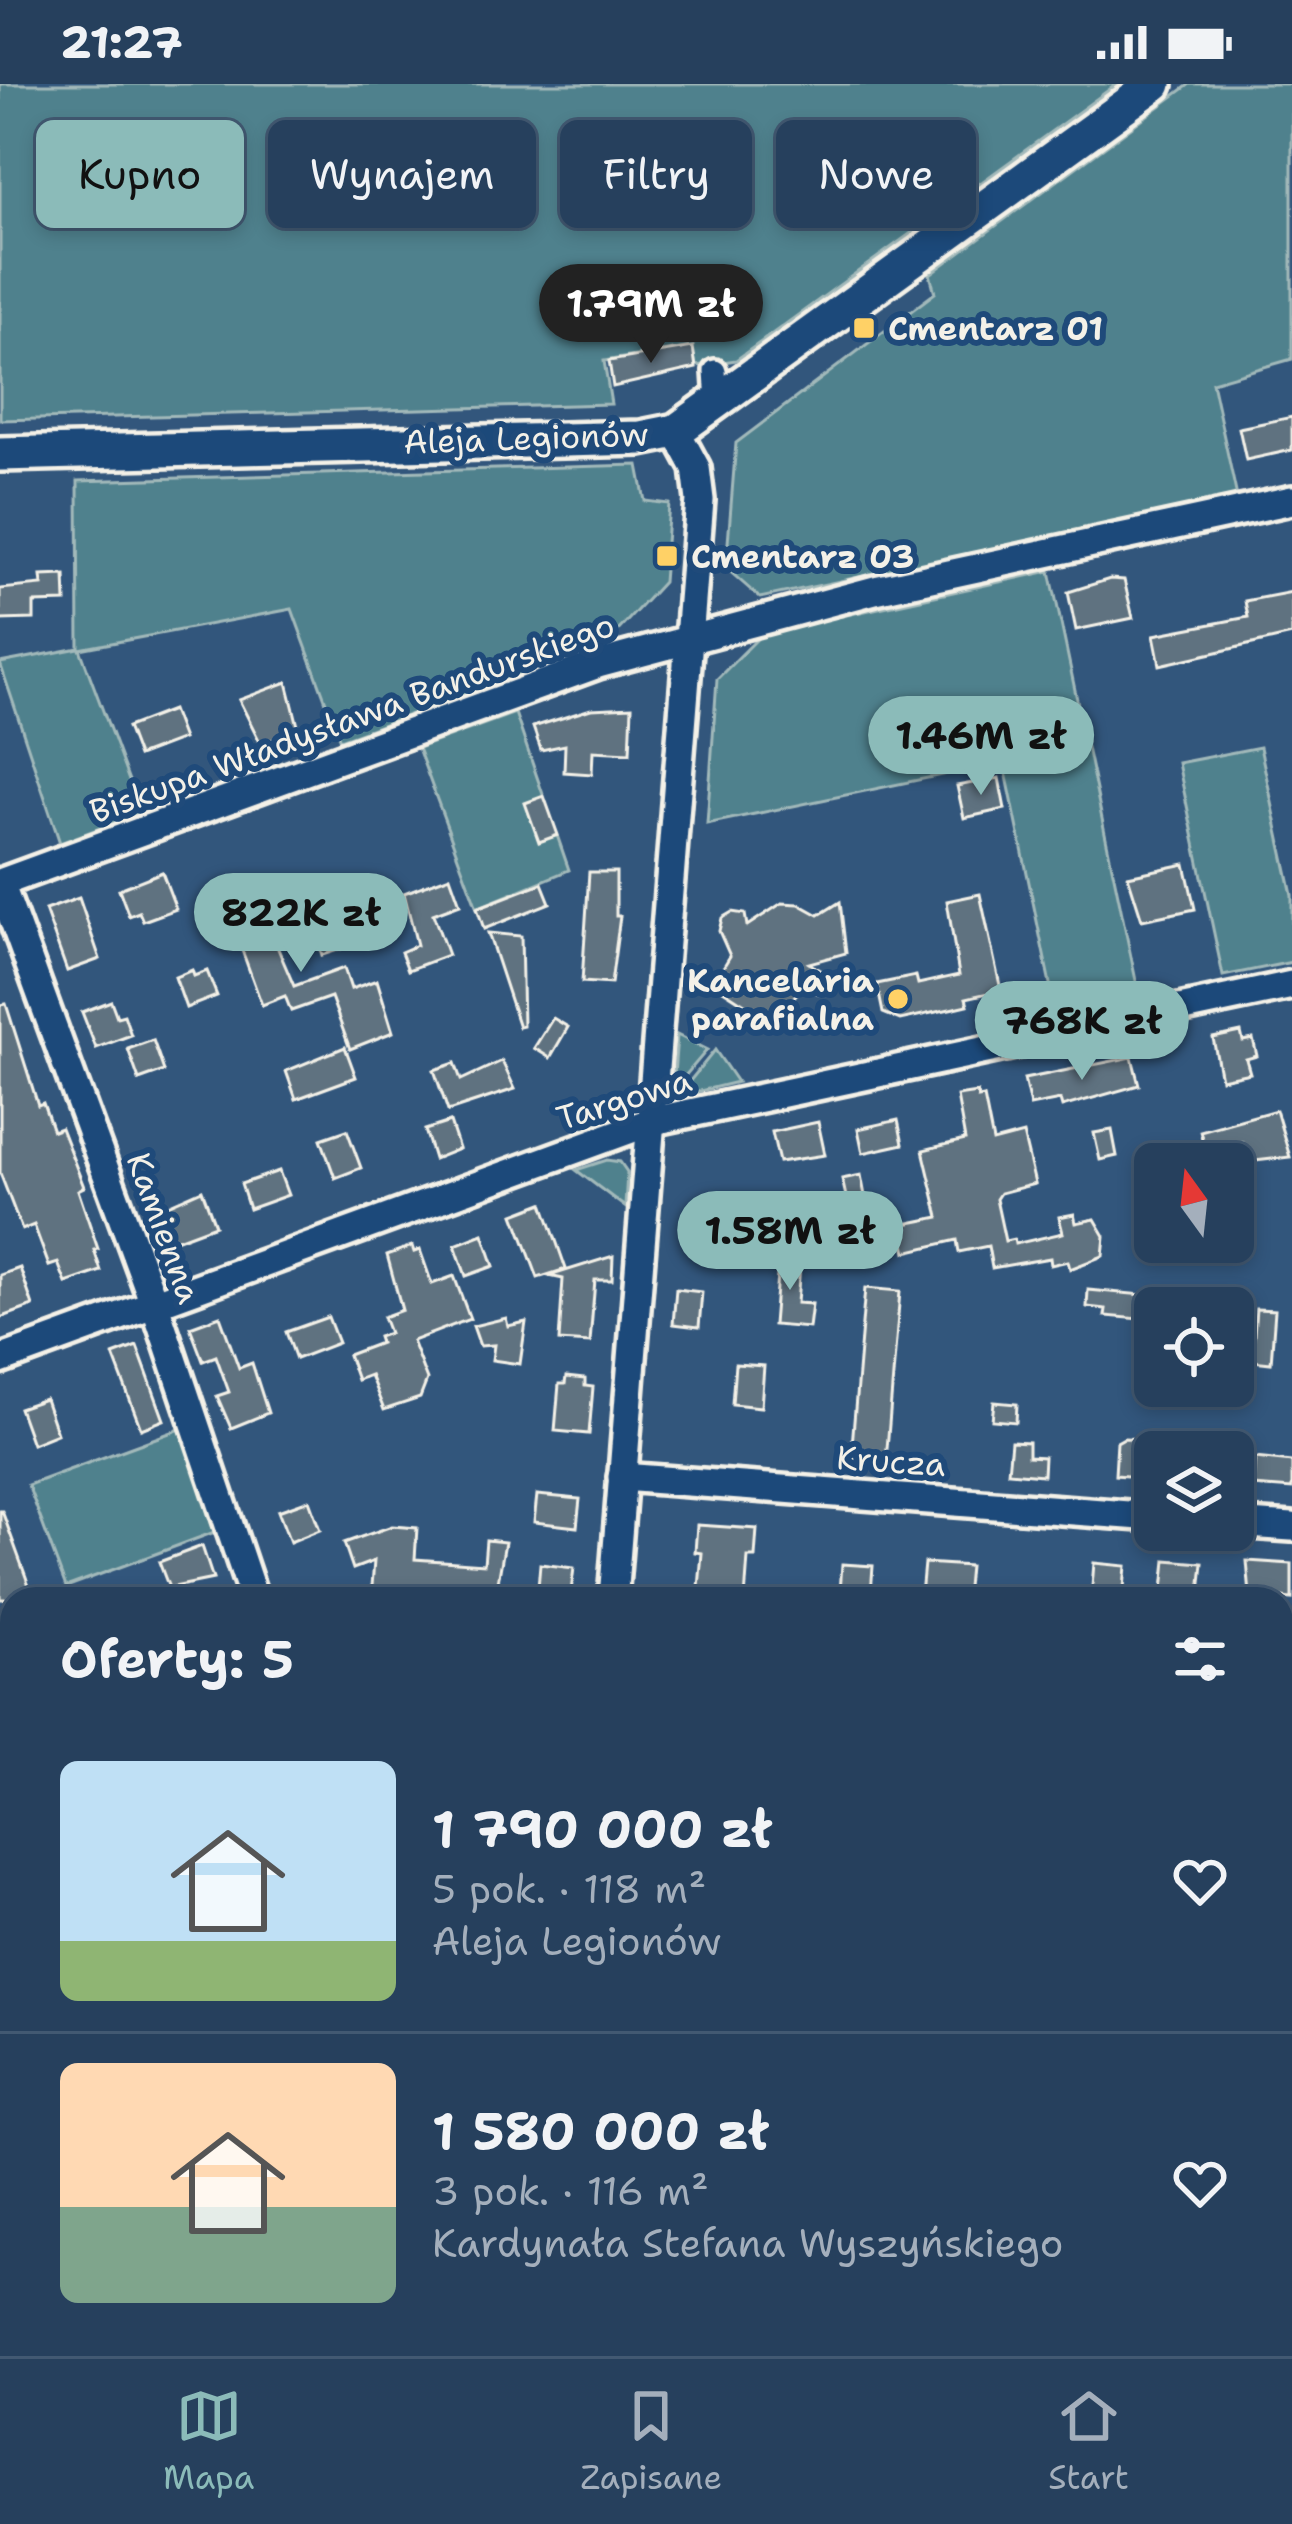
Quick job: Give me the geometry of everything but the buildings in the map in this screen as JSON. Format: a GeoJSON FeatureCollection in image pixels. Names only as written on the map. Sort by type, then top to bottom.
{"type":"FeatureCollection","features":[{"type":"Feature","properties":{"kind":"street","name":"Aleja Legionów"},"geometry":{"type":"LineString","coordinates":[[0,454],[641,438],[676,431],[716,387],[1155,84]]}},
{"type":"Feature","properties":{"kind":"street"},"geometry":{"type":"LineString","coordinates":[[614,1587],[700,492],[692,455],[676,431]]}},
{"type":"Feature","properties":{"kind":"street","name":"Biskupa Władysława Bandurskiego"},"geometry":{"type":"LineString","coordinates":[[0,883],[598,664],[875,590],[1292,500]]}},
{"type":"Feature","properties":{"kind":"street","name":"Kamienna"},"geometry":{"type":"LineString","coordinates":[[0,883],[154,1304],[250,1587]]}},
{"type":"Feature","properties":{"kind":"street","name":"Targowa"},"geometry":{"type":"LineString","coordinates":[[0,1360],[652,1121],[1290,994]]}},
{"type":"Feature","properties":{"kind":"street","name":"Krucza"},"geometry":{"type":"LineString","coordinates":[[622,1477],[1134,1515]]}},
{"type":"Feature","properties":{"kind":"street"},"geometry":{"type":"LineString","coordinates":[[1254,1524],[1292,1527]]}},
{"type":"Feature","properties":{"kind":"green space"},"geometry":{"type":"Polygon","coordinates":[[[0,84],[1117,84],[976,186],[976,120],[776,120],[776,228],[918,228],[736,360],[696,366],[692,347],[604,361],[611,404],[0,420],[0,84]]]}},
{"type":"Feature","properties":{"kind":"green space"},"geometry":{"type":"Polygon","coordinates":[[[1190,84],[1292,84],[1292,359],[1212,382],[1237,497],[760,598],[726,568],[736,443],[935,293],[930,274],[1190,84]]]}},
{"type":"Feature","properties":{"kind":"green space"},"geometry":{"type":"Polygon","coordinates":[[[638,465],[645,501],[669,504],[663,582],[606,644],[340,740],[292,609],[80,649],[141,813],[60,843],[0,663],[79,648],[78,481],[638,465]]]}},
{"type":"Feature","properties":{"kind":"green space"},"geometry":{"type":"Polygon","coordinates":[[[1050,571],[1139,995],[1056,1013],[1004,762],[707,824],[717,679],[763,633],[1050,571]]]}},
{"type":"Feature","properties":{"kind":"green space"},"geometry":{"type":"Polygon","coordinates":[[[515,713],[569,870],[477,908],[418,748],[515,713]]]}},
{"type":"Feature","properties":{"kind":"green space"},"geometry":{"type":"Polygon","coordinates":[[[1260,747],[1292,895],[1292,962],[1223,976],[1178,763],[1260,747]]]}},
{"type":"Feature","properties":{"kind":"green space"},"geometry":{"type":"Polygon","coordinates":[[[677,1035],[707,1050],[679,1083],[674,1075],[677,1035]]]}},
{"type":"Feature","properties":{"kind":"green space"},"geometry":{"type":"Polygon","coordinates":[[[715,1050],[737,1082],[696,1092],[685,1087],[715,1050]]]}},
{"type":"Feature","properties":{"kind":"green space"},"geometry":{"type":"Polygon","coordinates":[[[607,1160],[620,1162],[627,1172],[625,1207],[576,1170],[607,1160]]]}},
{"type":"Feature","properties":{"kind":"green space"},"geometry":{"type":"Polygon","coordinates":[[[183,1428],[220,1530],[66,1587],[28,1485],[183,1428]]]}},
{"type":"Feature","properties":{"kind":"place","name":"Cmentarz 01"},"geometry":{"type":"Point","coordinates":[864,328]}},
{"type":"Feature","properties":{"kind":"place","name":"Cmentarz 03"},"geometry":{"type":"Point","coordinates":[667,556]}},
{"type":"Feature","properties":{"kind":"place","name":"Kancelaria parafialna"},"geometry":{"type":"Point","coordinates":[898,999]}}]}
